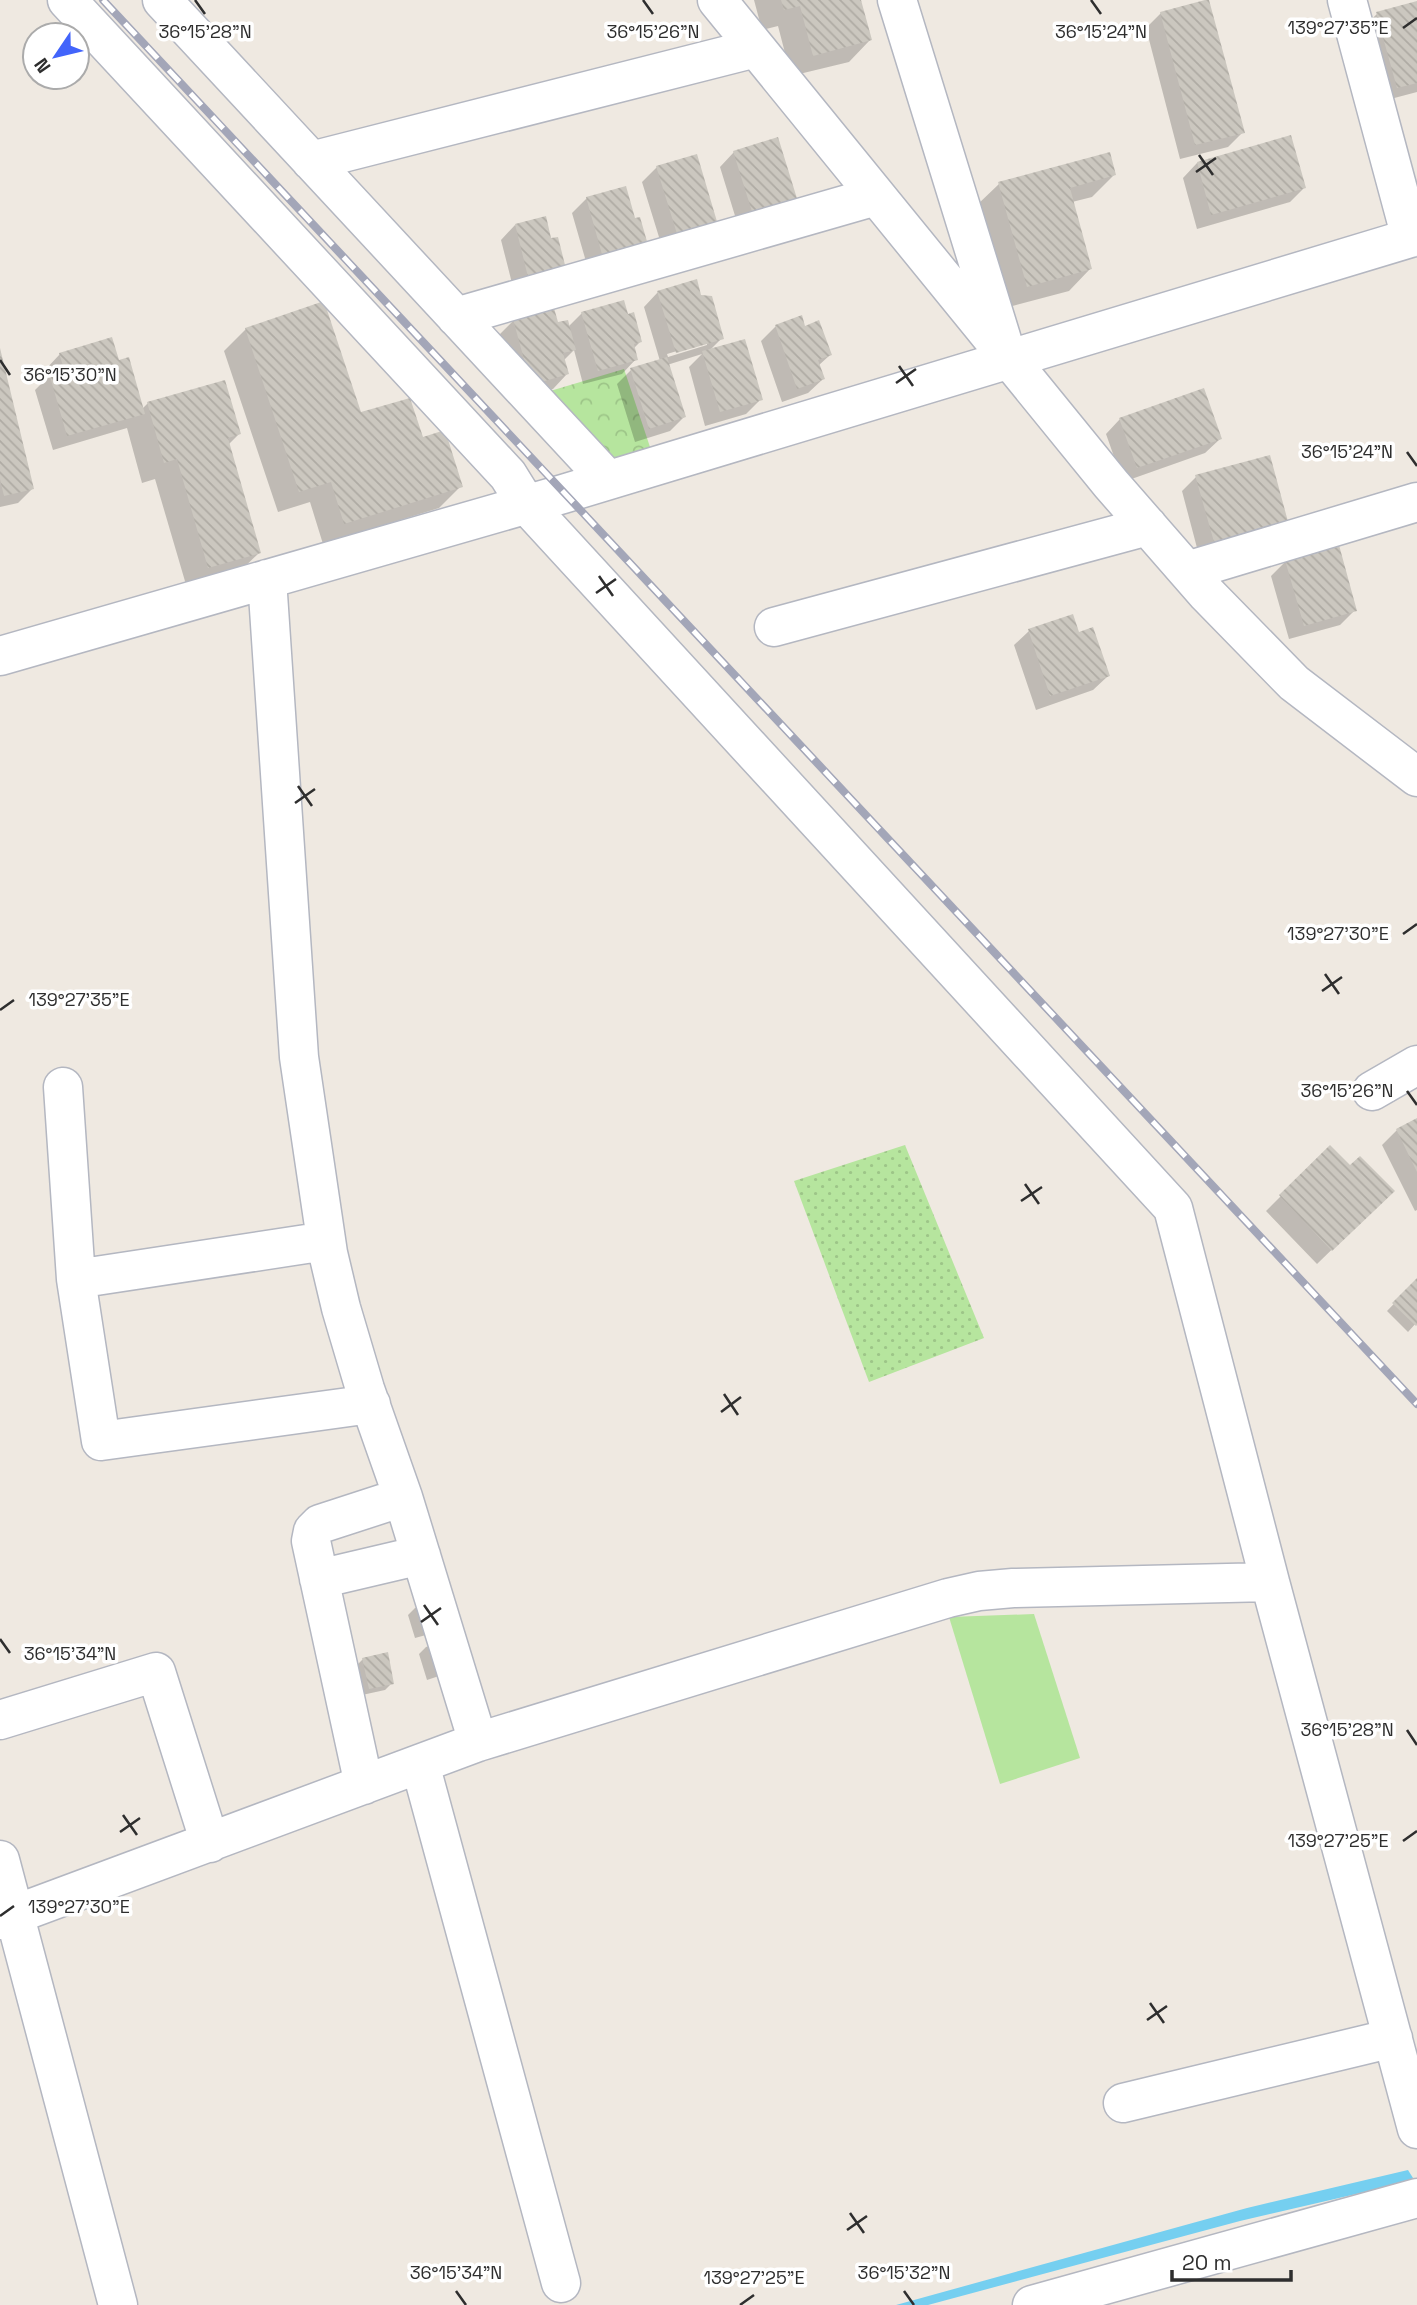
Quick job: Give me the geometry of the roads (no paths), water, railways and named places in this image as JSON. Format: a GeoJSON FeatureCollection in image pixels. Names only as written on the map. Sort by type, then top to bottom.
{"type":"FeatureCollection","features":[{"type":"Feature","properties":{"kind":"street"},"geometry":{"type":"LineString","coordinates":[[67,0],[508,475],[526,504],[1173,1208],[1417,2129]]}},
{"type":"Feature","properties":{"kind":"street"},"geometry":{"type":"LineString","coordinates":[[162,0],[608,480]]}},
{"type":"Feature","properties":{"kind":"street"},"geometry":{"type":"LineString","coordinates":[[717,0],[1008,359],[1187,571],[1294,682],[1417,777]]}},
{"type":"Feature","properties":{"kind":"street"},"geometry":{"type":"LineString","coordinates":[[897,0],[1008,359]]}},
{"type":"Feature","properties":{"kind":"street"},"geometry":{"type":"LineString","coordinates":[[0,656],[608,480],[1414,237],[1347,0]]}},
{"type":"Feature","properties":{"kind":"street"},"geometry":{"type":"LineString","coordinates":[[311,161],[756,48]]}},
{"type":"Feature","properties":{"kind":"street"},"geometry":{"type":"LineString","coordinates":[[456,317],[876,196]]}},
{"type":"Feature","properties":{"kind":"street"},"geometry":{"type":"LineString","coordinates":[[1187,571],[1417,502]]}},
{"type":"Feature","properties":{"kind":"street"},"geometry":{"type":"LineString","coordinates":[[774,627],[1148,526]]}},
{"type":"Feature","properties":{"kind":"street"},"geometry":{"type":"LineString","coordinates":[[267,579],[299,1057],[326,1241],[341,1308],[403,1497],[478,1742]]}},
{"type":"Feature","properties":{"kind":"street"},"geometry":{"type":"LineString","coordinates":[[1372,1091],[1417,1065]]}},
{"type":"Feature","properties":{"kind":"street"},"geometry":{"type":"LineString","coordinates":[[63,1087],[76,1279],[101,1441],[371,1404]]}},
{"type":"Feature","properties":{"kind":"street"},"geometry":{"type":"LineString","coordinates":[[76,1279],[326,1241]]}},
{"type":"Feature","properties":{"kind":"street"},"geometry":{"type":"LineString","coordinates":[[364,1785],[311,1541],[313,1531],[320,1524],[403,1497]]}},
{"type":"Feature","properties":{"kind":"street"},"geometry":{"type":"LineString","coordinates":[[319,1579],[421,1555]]}},
{"type":"Feature","properties":{"kind":"street"},"geometry":{"type":"LineString","coordinates":[[7,1918],[478,1742],[948,1598],[1013,1587],[1270,1582]]}},
{"type":"Feature","properties":{"kind":"street"},"geometry":{"type":"LineString","coordinates":[[0,1720],[156,1672],[210,1843]]}},
{"type":"Feature","properties":{"kind":"street"},"geometry":{"type":"LineString","coordinates":[[420,1764],[561,2283]]}},
{"type":"Feature","properties":{"kind":"street"},"geometry":{"type":"LineString","coordinates":[[0,1860],[7,1918],[118,2305]]}},
{"type":"Feature","properties":{"kind":"street"},"geometry":{"type":"LineString","coordinates":[[1123,2103],[1393,2038]]}},
{"type":"Feature","properties":{"kind":"street"},"geometry":{"type":"LineString","coordinates":[[1032,2305],[1417,2198]]}},
{"type":"Feature","properties":{"kind":"water"},"geometry":{"type":"Polygon","coordinates":[[[1408,2170],[1413,2178],[1408,2182],[1240,2221],[928,2305],[896,2305],[1247,2208],[1408,2170]]]}},
{"type":"Feature","properties":{"kind":"railway"},"geometry":{"type":"LineString","coordinates":[[103,0],[1417,1404]]}}]}
